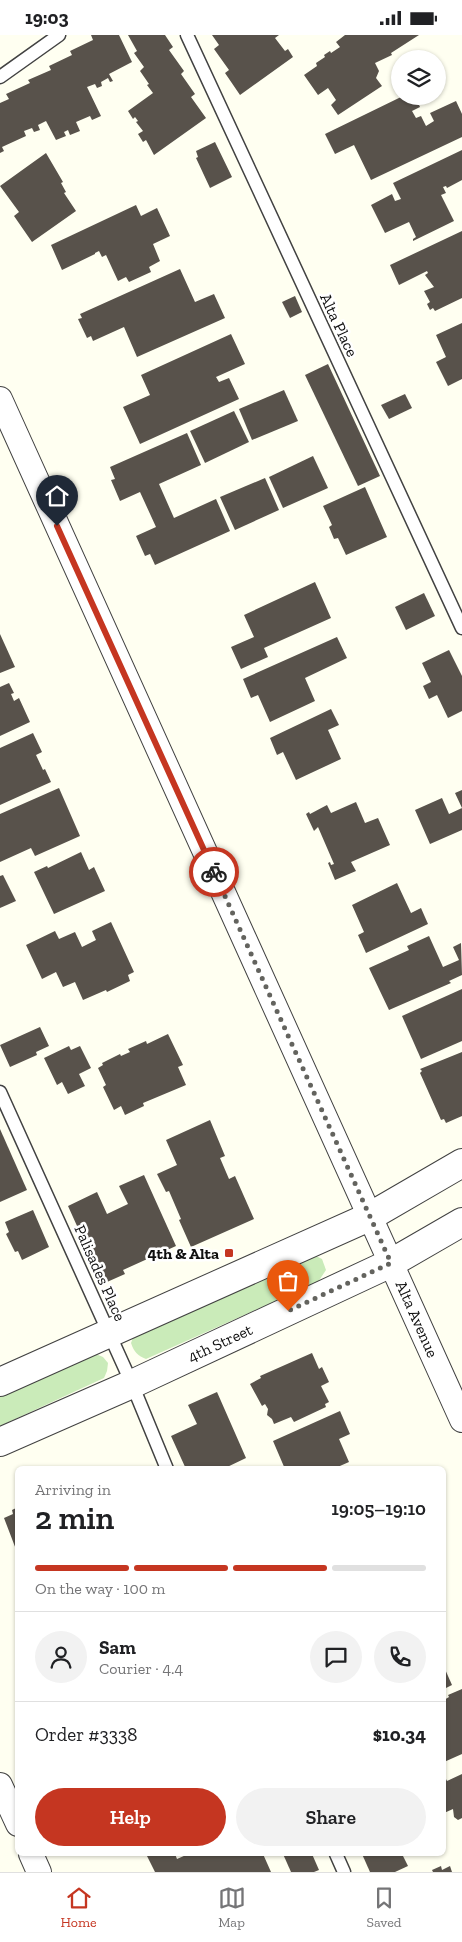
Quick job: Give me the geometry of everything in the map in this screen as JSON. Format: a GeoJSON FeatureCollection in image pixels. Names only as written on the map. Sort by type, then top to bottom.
{"type":"FeatureCollection","features":[{"type":"Feature","properties":{"kind":"street","name":"Alta Avenue"},"geometry":{"type":"LineString","coordinates":[[0,399],[462,1420]]}},
{"type":"Feature","properties":{"kind":"street"},"geometry":{"type":"LineString","coordinates":[[0,1382],[369,1217],[462,1163]]}},
{"type":"Feature","properties":{"kind":"street","name":"4th Street"},"geometry":{"type":"LineString","coordinates":[[0,1441],[132,1384],[391,1263],[462,1222]]}},
{"type":"Feature","properties":{"kind":"street"},"geometry":{"type":"LineString","coordinates":[[0,1785],[15,1818]]}},
{"type":"Feature","properties":{"kind":"street"},"geometry":{"type":"LineString","coordinates":[[32,1856],[39,1872]]}},
{"type":"Feature","properties":{"kind":"lane"},"geometry":{"type":"LineString","coordinates":[[0,77],[59,35]]}},
{"type":"Feature","properties":{"kind":"lane","name":"Alta Place"},"geometry":{"type":"LineString","coordinates":[[187,35],[462,628]]}},
{"type":"Feature","properties":{"kind":"lane","name":"Palisades Place"},"geometry":{"type":"LineString","coordinates":[[0,1092],[132,1384],[166,1466]]}},
{"type":"Feature","properties":{"kind":"lane"},"geometry":{"type":"LineString","coordinates":[[337,1856],[344,1872]]}},
{"type":"Feature","properties":{"kind":"green space"},"geometry":{"type":"Polygon","coordinates":[[[316,1256],[322,1259],[326,1270],[318,1282],[146,1359],[133,1349],[131,1343],[134,1335],[316,1256]]]}},
{"type":"Feature","properties":{"kind":"green space"},"geometry":{"type":"Polygon","coordinates":[[[96,1354],[103,1357],[108,1363],[104,1378],[0,1426],[0,1394],[96,1354]]]}},
{"type":"Feature","properties":{"kind":"building"},"geometry":{"type":"Polygon","coordinates":[[[91,35],[119,35],[132,62],[109,74],[113,81],[110,82],[108,78],[101,82],[102,86],[97,88],[95,84],[87,87],[101,116],[92,120],[90,116],[76,122],[80,131],[70,135],[68,130],[64,132],[66,136],[56,140],[46,121],[38,125],[40,130],[34,132],[32,128],[24,131],[26,136],[2,147],[4,151],[0,153],[0,103],[9,99],[6,94],[30,83],[28,80],[51,70],[49,66],[72,55],[70,51],[93,40],[91,35]]]}},
{"type":"Feature","properties":{"kind":"building"},"geometry":{"type":"Polygon","coordinates":[[[128,35],[165,35],[173,47],[169,50],[184,71],[181,74],[195,94],[191,97],[206,118],[154,155],[146,140],[143,142],[138,134],[143,131],[136,122],[138,121],[135,117],[133,119],[128,111],[153,93],[140,71],[144,67],[134,53],[137,51],[128,35]]]}},
{"type":"Feature","properties":{"kind":"building"},"geometry":{"type":"Polygon","coordinates":[[[212,35],[279,35],[275,38],[285,51],[288,49],[293,57],[240,95],[225,73],[229,70],[214,49],[219,45],[212,35]]]}},
{"type":"Feature","properties":{"kind":"building"},"geometry":{"type":"Polygon","coordinates":[[[345,35],[419,35],[396,50],[391,50],[391,55],[375,63],[379,71],[376,78],[382,86],[338,115],[331,105],[336,100],[328,88],[318,95],[304,75],[317,66],[316,63],[325,57],[324,55],[340,47],[336,42],[345,35]]]}},
{"type":"Feature","properties":{"kind":"building"},"geometry":{"type":"Polygon","coordinates":[[[456,101],[462,114],[462,137],[371,180],[354,145],[335,154],[325,134],[391,102],[391,105],[419,105],[420,107],[412,111],[416,118],[421,116],[426,126],[434,121],[430,113],[456,101]]]}},
{"type":"Feature","properties":{"kind":"building"},"geometry":{"type":"Polygon","coordinates":[[[215,142],[232,177],[210,188],[196,158],[198,157],[196,151],[215,142]]]}},
{"type":"Feature","properties":{"kind":"building"},"geometry":{"type":"Polygon","coordinates":[[[462,150],[462,180],[447,188],[446,186],[443,187],[446,193],[441,195],[454,221],[413,241],[416,237],[409,222],[385,233],[371,205],[392,194],[395,201],[401,199],[393,183],[462,150]]]}},
{"type":"Feature","properties":{"kind":"building"},"geometry":{"type":"Polygon","coordinates":[[[46,153],[63,182],[61,183],[66,192],[64,193],[76,211],[32,242],[14,216],[19,212],[0,186],[46,153]]]}},
{"type":"Feature","properties":{"kind":"building"},"geometry":{"type":"Polygon","coordinates":[[[136,205],[141,216],[157,208],[170,236],[153,244],[160,261],[149,267],[151,272],[129,282],[126,277],[118,281],[106,255],[102,257],[99,251],[62,270],[51,245],[136,205]]]}},
{"type":"Feature","properties":{"kind":"building"},"geometry":{"type":"Polygon","coordinates":[[[462,231],[462,298],[435,311],[433,308],[430,310],[427,304],[430,302],[424,291],[434,287],[425,275],[428,273],[427,271],[399,285],[390,265],[462,231]]]}},
{"type":"Feature","properties":{"kind":"building"},"geometry":{"type":"Polygon","coordinates":[[[180,269],[195,302],[214,294],[225,318],[137,357],[124,327],[93,341],[91,336],[87,338],[78,319],[82,318],[80,314],[180,269]]]}},
{"type":"Feature","properties":{"kind":"building"},"geometry":{"type":"Polygon","coordinates":[[[295,296],[302,312],[290,318],[282,302],[295,296]]]}},
{"type":"Feature","properties":{"kind":"building"},"geometry":{"type":"Polygon","coordinates":[[[462,323],[462,379],[448,386],[436,362],[446,357],[436,335],[462,323]]]}},
{"type":"Feature","properties":{"kind":"building"},"geometry":{"type":"Polygon","coordinates":[[[231,334],[245,364],[216,377],[219,382],[229,378],[239,399],[140,444],[123,407],[150,395],[141,375],[231,334]]]}},
{"type":"Feature","properties":{"kind":"building"},"geometry":{"type":"Polygon","coordinates":[[[328,364],[380,476],[358,486],[305,375],[328,364]]]}},
{"type":"Feature","properties":{"kind":"building"},"geometry":{"type":"Polygon","coordinates":[[[284,390],[298,421],[252,440],[239,409],[284,390]]]}},
{"type":"Feature","properties":{"kind":"building"},"geometry":{"type":"Polygon","coordinates":[[[405,394],[412,408],[389,419],[381,405],[405,394]]]}},
{"type":"Feature","properties":{"kind":"building"},"geometry":{"type":"Polygon","coordinates":[[[234,411],[249,442],[205,463],[190,431],[234,411]]]}},
{"type":"Feature","properties":{"kind":"building"},"geometry":{"type":"Polygon","coordinates":[[[187,433],[201,465],[159,484],[174,518],[216,499],[230,531],[155,565],[150,554],[145,556],[136,536],[156,527],[140,492],[120,501],[111,480],[115,479],[110,467],[187,433]]]}},
{"type":"Feature","properties":{"kind":"building"},"geometry":{"type":"Polygon","coordinates":[[[313,456],[328,488],[283,508],[269,477],[313,456]]]}},
{"type":"Feature","properties":{"kind":"building"},"geometry":{"type":"Polygon","coordinates":[[[265,478],[279,510],[235,530],[220,497],[265,478]]]}},
{"type":"Feature","properties":{"kind":"building"},"geometry":{"type":"Polygon","coordinates":[[[365,487],[387,537],[346,555],[338,538],[334,539],[329,527],[332,525],[323,506],[365,487]]]}},
{"type":"Feature","properties":{"kind":"building"},"geometry":{"type":"Polygon","coordinates":[[[315,582],[331,618],[264,648],[268,657],[241,669],[231,647],[254,637],[244,615],[315,582]]]}},
{"type":"Feature","properties":{"kind":"building"},"geometry":{"type":"Polygon","coordinates":[[[424,593],[435,616],[406,630],[395,607],[424,593]]]}},
{"type":"Feature","properties":{"kind":"building"},"geometry":{"type":"Polygon","coordinates":[[[0,634],[15,667],[0,673],[0,634]]]}},
{"type":"Feature","properties":{"kind":"building"},"geometry":{"type":"Polygon","coordinates":[[[337,637],[347,658],[305,678],[315,701],[270,722],[258,695],[251,698],[243,679],[337,637]]]}},
{"type":"Feature","properties":{"kind":"building"},"geometry":{"type":"Polygon","coordinates":[[[449,650],[462,676],[462,711],[448,718],[437,695],[429,699],[423,686],[431,682],[422,663],[449,650]]]}},
{"type":"Feature","properties":{"kind":"building"},"geometry":{"type":"Polygon","coordinates":[[[9,683],[14,693],[11,694],[14,701],[19,698],[30,722],[0,736],[0,687],[9,683]]]}},
{"type":"Feature","properties":{"kind":"building"},"geometry":{"type":"Polygon","coordinates":[[[331,709],[339,725],[328,730],[341,759],[296,780],[283,752],[277,755],[270,738],[331,709]]]}},
{"type":"Feature","properties":{"kind":"building"},"geometry":{"type":"Polygon","coordinates":[[[33,733],[42,752],[36,755],[51,782],[0,805],[0,748],[33,733]]]}},
{"type":"Feature","properties":{"kind":"building"},"geometry":{"type":"Polygon","coordinates":[[[59,788],[80,836],[35,856],[31,848],[0,862],[0,814],[59,788]]]}},
{"type":"Feature","properties":{"kind":"building"},"geometry":{"type":"Polygon","coordinates":[[[462,790],[462,808],[455,793],[462,790]]]}},
{"type":"Feature","properties":{"kind":"building"},"geometry":{"type":"Polygon","coordinates":[[[442,798],[449,814],[462,808],[462,830],[430,844],[415,810],[442,798]]]}},
{"type":"Feature","properties":{"kind":"building"},"geometry":{"type":"Polygon","coordinates":[[[356,802],[365,823],[378,818],[390,845],[351,862],[356,871],[335,880],[328,863],[334,864],[318,827],[314,831],[306,814],[309,812],[310,814],[327,805],[331,813],[356,802]]]}},
{"type":"Feature","properties":{"kind":"building"},"geometry":{"type":"Polygon","coordinates":[[[81,852],[89,870],[94,867],[105,891],[54,914],[34,872],[47,866],[48,868],[81,852]]]}},
{"type":"Feature","properties":{"kind":"building"},"geometry":{"type":"Polygon","coordinates":[[[3,875],[16,901],[0,908],[0,876],[3,875]]]}},
{"type":"Feature","properties":{"kind":"building"},"geometry":{"type":"Polygon","coordinates":[[[397,883],[411,913],[421,908],[428,924],[366,953],[358,935],[364,932],[352,905],[397,883]]]}},
{"type":"Feature","properties":{"kind":"building"},"geometry":{"type":"Polygon","coordinates":[[[111,922],[134,972],[128,975],[130,981],[107,992],[106,990],[83,1000],[75,982],[63,987],[56,972],[42,979],[26,945],[55,931],[59,939],[75,932],[82,947],[96,940],[92,931],[111,922]]]}},
{"type":"Feature","properties":{"kind":"building"},"geometry":{"type":"Polygon","coordinates":[[[429,936],[443,967],[459,960],[453,947],[461,943],[462,975],[449,981],[451,983],[389,1010],[369,968],[409,950],[407,946],[429,936]]]}},
{"type":"Feature","properties":{"kind":"building"},"geometry":{"type":"Polygon","coordinates":[[[462,989],[462,1041],[421,1059],[402,1016],[462,989]]]}},
{"type":"Feature","properties":{"kind":"building"},"geometry":{"type":"Polygon","coordinates":[[[40,1027],[49,1046],[36,1052],[37,1055],[10,1067],[0,1045],[40,1027]]]}},
{"type":"Feature","properties":{"kind":"building"},"geometry":{"type":"Polygon","coordinates":[[[168,1034],[183,1065],[178,1067],[186,1085],[143,1103],[144,1106],[125,1115],[121,1106],[114,1110],[103,1087],[106,1085],[98,1068],[103,1065],[102,1063],[120,1054],[121,1056],[130,1052],[128,1049],[146,1041],[147,1044],[168,1034]]]}},
{"type":"Feature","properties":{"kind":"building"},"geometry":{"type":"Polygon","coordinates":[[[69,1046],[71,1050],[80,1046],[91,1068],[79,1074],[85,1086],[68,1094],[62,1082],[57,1085],[44,1058],[69,1046]]]}},
{"type":"Feature","properties":{"kind":"building"},"geometry":{"type":"Polygon","coordinates":[[[462,1052],[462,1116],[446,1123],[444,1119],[441,1120],[420,1073],[422,1071],[420,1069],[462,1052]]]}},
{"type":"Feature","properties":{"kind":"building"},"geometry":{"type":"Polygon","coordinates":[[[210,1120],[225,1156],[220,1158],[229,1179],[235,1176],[254,1219],[191,1247],[169,1191],[166,1192],[157,1174],[177,1165],[166,1140],[210,1120]]]}},
{"type":"Feature","properties":{"kind":"building"},"geometry":{"type":"Polygon","coordinates":[[[0,1129],[27,1190],[0,1202],[0,1129]]]}},
{"type":"Feature","properties":{"kind":"building"},"geometry":{"type":"Polygon","coordinates":[[[144,1175],[176,1246],[123,1270],[125,1274],[107,1282],[86,1235],[82,1237],[68,1206],[97,1192],[107,1214],[128,1204],[119,1186],[144,1175]]]}},
{"type":"Feature","properties":{"kind":"building"},"geometry":{"type":"Polygon","coordinates":[[[33,1210],[49,1247],[22,1260],[18,1251],[15,1252],[6,1234],[9,1232],[5,1222],[33,1210]]]}},
{"type":"Feature","properties":{"kind":"building"},"geometry":{"type":"Polygon","coordinates":[[[312,1353],[319,1369],[322,1367],[329,1382],[321,1386],[329,1402],[325,1404],[326,1407],[294,1422],[291,1417],[274,1424],[267,1415],[268,1409],[265,1404],[262,1406],[250,1384],[261,1378],[260,1376],[312,1353]]]}},
{"type":"Feature","properties":{"kind":"building"},"geometry":{"type":"Polygon","coordinates":[[[217,1392],[246,1458],[229,1466],[185,1466],[171,1436],[197,1424],[188,1405],[217,1392]]]}},
{"type":"Feature","properties":{"kind":"building"},"geometry":{"type":"Polygon","coordinates":[[[340,1411],[350,1434],[339,1439],[349,1462],[340,1466],[284,1466],[273,1441],[340,1411]]]}},
{"type":"Feature","properties":{"kind":"building"},"geometry":{"type":"Polygon","coordinates":[[[15,1508],[15,1547],[4,1518],[13,1514],[12,1510],[15,1508]]]}},
{"type":"Feature","properties":{"kind":"building"},"geometry":{"type":"Polygon","coordinates":[[[446,1672],[452,1685],[446,1688],[446,1672]]]}},
{"type":"Feature","properties":{"kind":"building"},"geometry":{"type":"Polygon","coordinates":[[[462,1689],[462,1754],[446,1761],[446,1699],[449,1697],[448,1695],[462,1689]]]}},
{"type":"Feature","properties":{"kind":"building"},"geometry":{"type":"Polygon","coordinates":[[[462,1774],[462,1818],[458,1820],[454,1817],[453,1809],[446,1812],[446,1779],[447,1781],[462,1774]]]}},
{"type":"Feature","properties":{"kind":"building"},"geometry":{"type":"Polygon","coordinates":[[[147,1856],[176,1856],[177,1859],[184,1856],[264,1856],[271,1872],[155,1872],[147,1856]]]}},
{"type":"Feature","properties":{"kind":"building"},"geometry":{"type":"Polygon","coordinates":[[[284,1856],[313,1856],[319,1870],[314,1872],[291,1872],[284,1856]]]}},
{"type":"Feature","properties":{"kind":"building"},"geometry":{"type":"Polygon","coordinates":[[[363,1856],[403,1856],[408,1866],[395,1872],[370,1872],[363,1856]]]}},
{"type":"Feature","properties":{"kind":"building"},"geometry":{"type":"Polygon","coordinates":[[[441,1866],[442,1870],[450,1866],[452,1872],[433,1872],[432,1870],[441,1866]]]}},
{"type":"Feature","properties":{"kind":"way so far"},"geometry":{"type":"LineString","coordinates":[[214,872],[391,1263],[288,1311]]}},
{"type":"Feature","properties":{"kind":"place","name":"4th & Alta"},"geometry":{"type":"Point","coordinates":[229,1253]}},
{"type":"Feature","properties":{"kind":"route"},"geometry":{"type":"LineString","coordinates":[[57,526],[214,872]]}}]}
